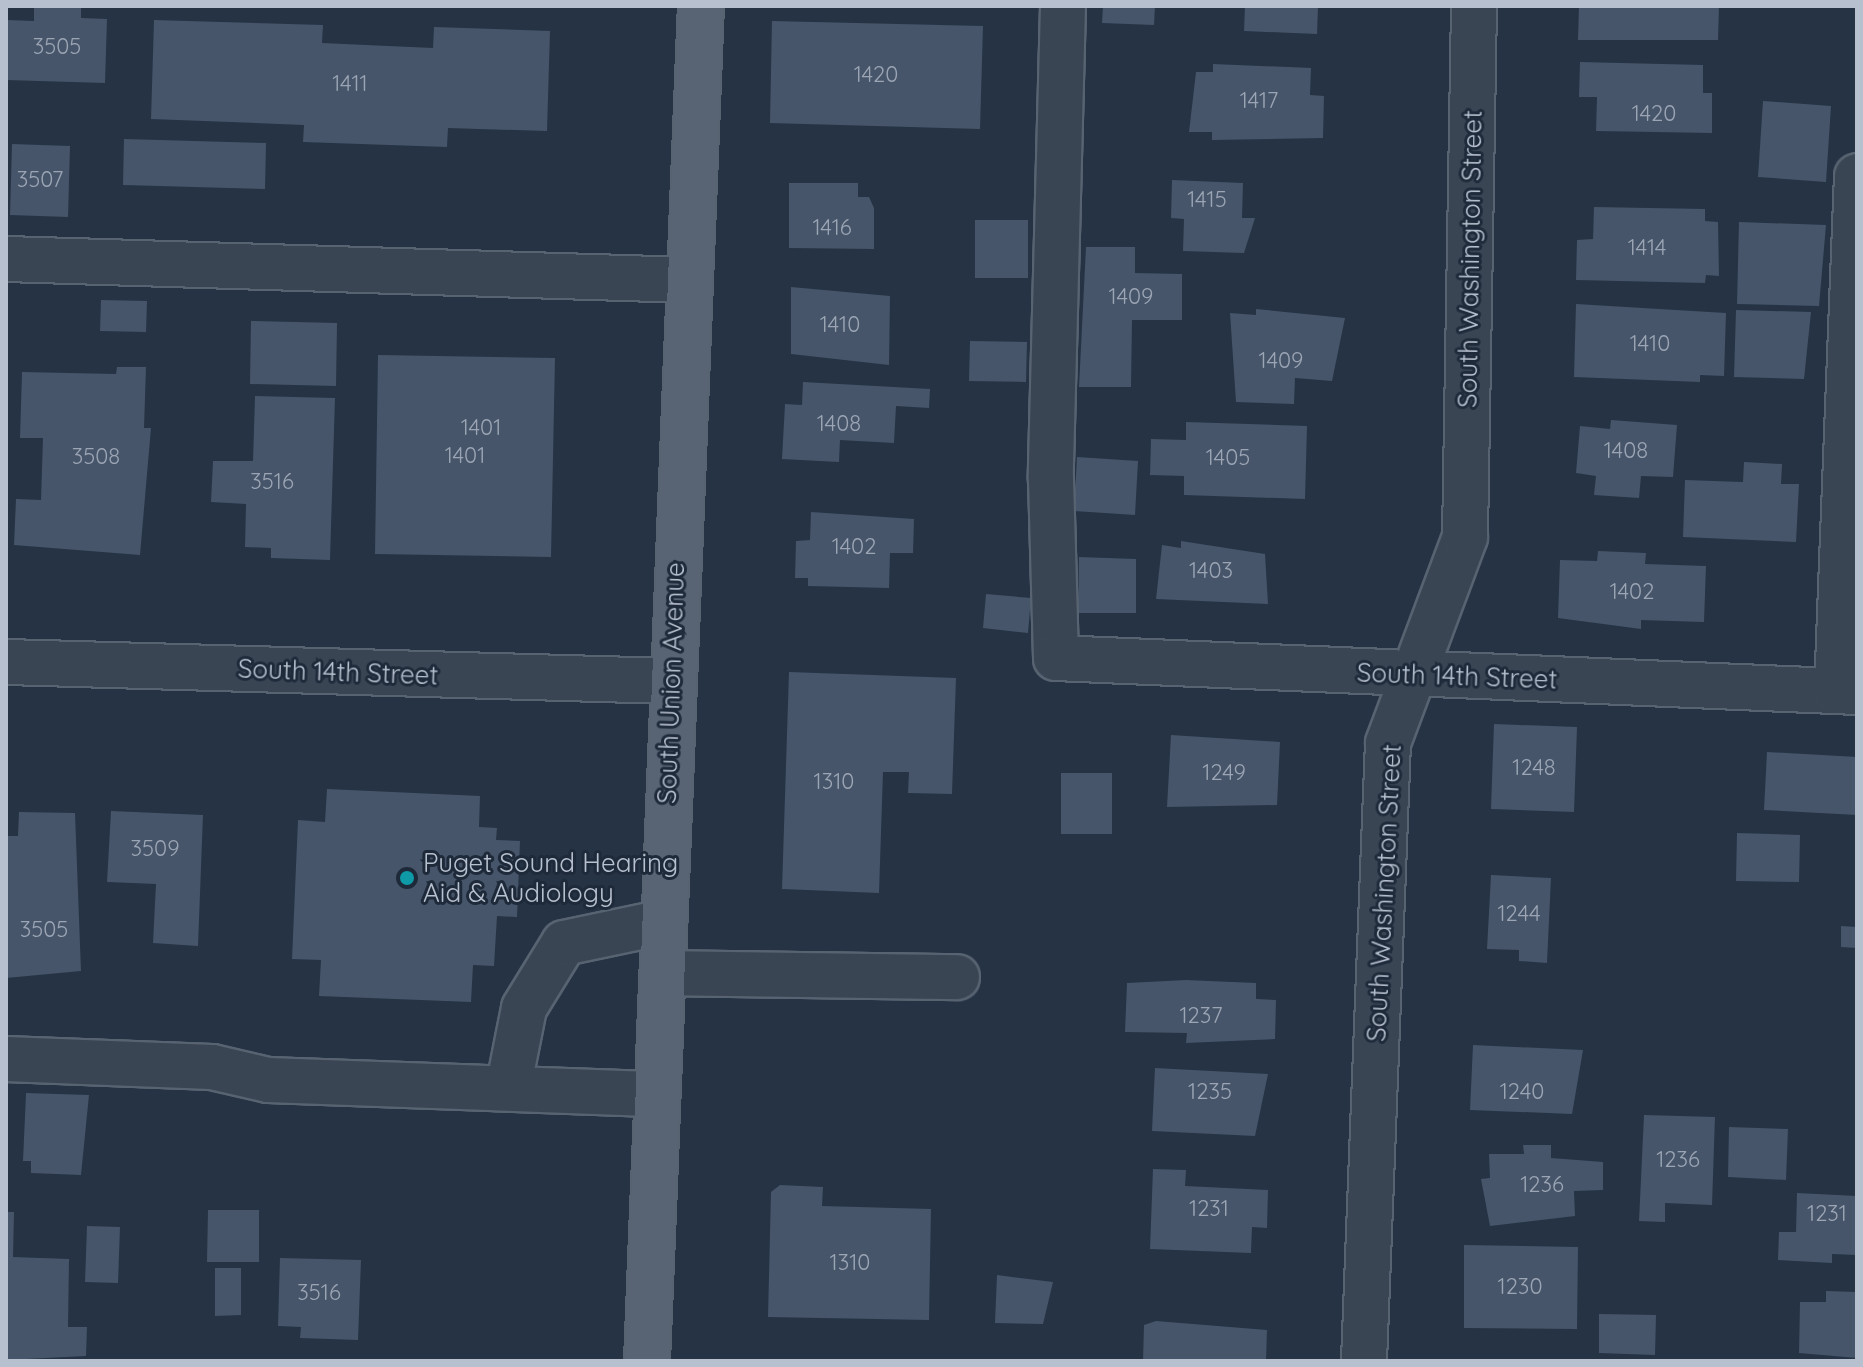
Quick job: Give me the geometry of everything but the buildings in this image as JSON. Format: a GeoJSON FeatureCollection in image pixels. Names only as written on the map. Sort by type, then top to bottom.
{"type":"FeatureCollection","features":[{"type":"Feature","properties":{"kind":"main road","name":"South Union Avenue"},"geometry":{"type":"LineString","coordinates":[[647,1361],[663,973],[669,681],[701,6]]}},
{"type":"Feature","properties":{"kind":"street","name":"South 14th Street"},"geometry":{"type":"LineString","coordinates":[[1063,6],[1051,479],[1056,658],[1847,691]]}},
{"type":"Feature","properties":{"kind":"street","name":"South Washington Street"},"geometry":{"type":"LineString","coordinates":[[1364,1361],[1388,743],[1465,537],[1474,6]]}},
{"type":"Feature","properties":{"kind":"street"},"geometry":{"type":"LineString","coordinates":[[1847,691],[1857,176]]}},
{"type":"Feature","properties":{"kind":"street"},"geometry":{"type":"LineString","coordinates":[[6,259],[689,280]]}},
{"type":"Feature","properties":{"kind":"street","name":"South 14th Street"},"geometry":{"type":"LineString","coordinates":[[6,662],[669,681]]}},
{"type":"Feature","properties":{"kind":"street"},"geometry":{"type":"LineString","coordinates":[[509,1084],[524,1008],[564,943],[664,922]]}},
{"type":"Feature","properties":{"kind":"street"},"geometry":{"type":"LineString","coordinates":[[663,973],[957,977]]}},
{"type":"Feature","properties":{"kind":"street"},"geometry":{"type":"LineString","coordinates":[[6,1059],[212,1067],[268,1080],[509,1084],[657,1094]]}},
{"type":"Feature","properties":{"kind":"place","name":"Puget Sound Hearing Aid & Audiology"},"geometry":{"type":"Point","coordinates":[407,878]}}]}
